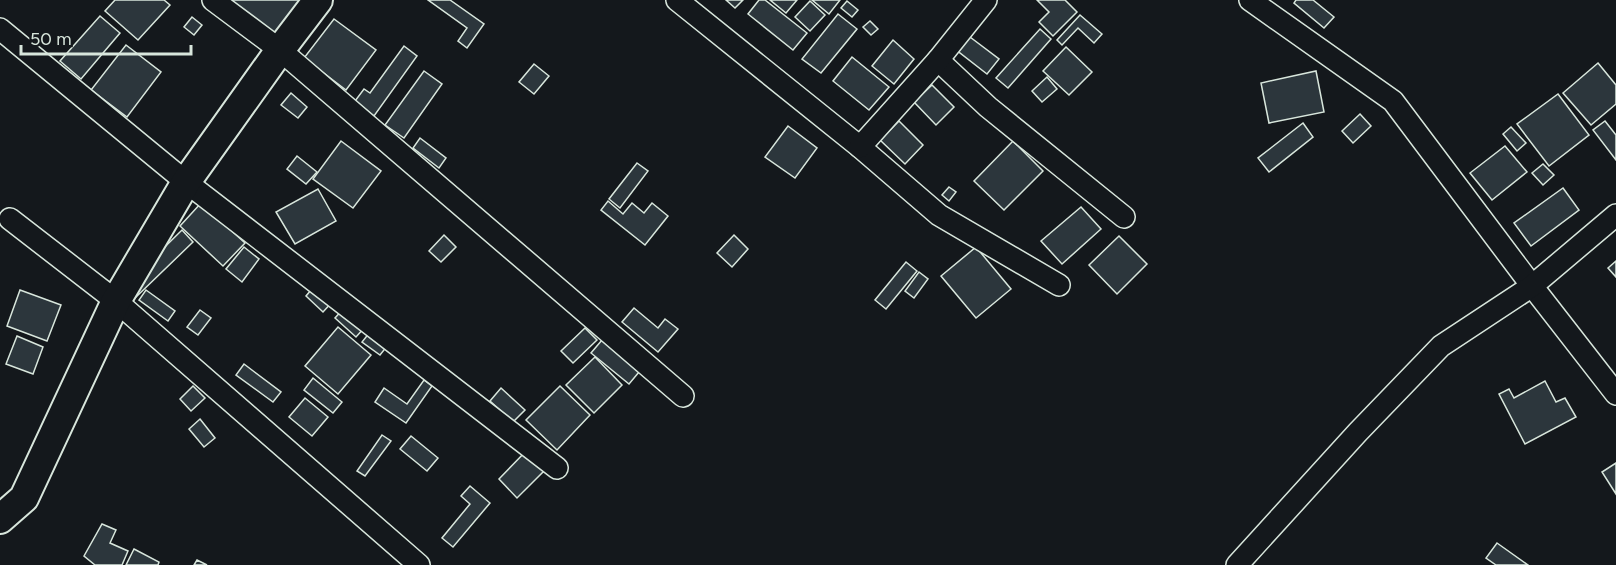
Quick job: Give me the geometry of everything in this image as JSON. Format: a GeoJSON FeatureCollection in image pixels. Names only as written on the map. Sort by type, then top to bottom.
{"type":"FeatureCollection","features":[{"type":"Feature","properties":{"kind":"street"},"geometry":{"type":"LineString","coordinates":[[213,0],[280,50],[683,396]]}},
{"type":"Feature","properties":{"kind":"street"},"geometry":{"type":"LineString","coordinates":[[0,519],[24,498],[116,301],[186,182],[318,0]]}},
{"type":"Feature","properties":{"kind":"street"},"geometry":{"type":"LineString","coordinates":[[676,0],[860,147],[939,215],[1059,285]]}},
{"type":"Feature","properties":{"kind":"street"},"geometry":{"type":"LineString","coordinates":[[860,147],[938,60],[986,0]]}},
{"type":"Feature","properties":{"kind":"street"},"geometry":{"type":"LineString","coordinates":[[1250,0],[1393,101],[1616,394]]}},
{"type":"Feature","properties":{"kind":"street"},"geometry":{"type":"LineString","coordinates":[[0,29],[186,182],[557,468]]}},
{"type":"Feature","properties":{"kind":"street"},"geometry":{"type":"LineString","coordinates":[[938,60],[988,107],[1124,217]]}},
{"type":"Feature","properties":{"kind":"street"},"geometry":{"type":"LineString","coordinates":[[1237,565],[1358,432],[1441,346],[1532,286],[1616,215]]}},
{"type":"Feature","properties":{"kind":"street"},"geometry":{"type":"LineString","coordinates":[[10,219],[116,301],[419,565]]}},
{"type":"Feature","properties":{"kind":"building"},"geometry":{"type":"Polygon","coordinates":[[[115,0],[164,0],[170,5],[138,40],[105,11],[115,0]]]}},
{"type":"Feature","properties":{"kind":"building"},"geometry":{"type":"Polygon","coordinates":[[[228,0],[300,0],[274,35],[228,0]]]}},
{"type":"Feature","properties":{"kind":"building"},"geometry":{"type":"Polygon","coordinates":[[[428,0],[450,0],[484,24],[467,48],[458,41],[467,28],[428,0]]]}},
{"type":"Feature","properties":{"kind":"building"},"geometry":{"type":"Polygon","coordinates":[[[726,0],[743,0],[735,8],[726,0]]]}},
{"type":"Feature","properties":{"kind":"building"},"geometry":{"type":"Polygon","coordinates":[[[759,0],[765,0],[807,33],[793,50],[748,14],[759,0]]]}},
{"type":"Feature","properties":{"kind":"building"},"geometry":{"type":"Polygon","coordinates":[[[770,0],[797,0],[786,13],[770,0]]]}},
{"type":"Feature","properties":{"kind":"building"},"geometry":{"type":"Polygon","coordinates":[[[812,0],[840,0],[829,14],[812,0]]]}},
{"type":"Feature","properties":{"kind":"building"},"geometry":{"type":"Polygon","coordinates":[[[1037,0],[1065,0],[1077,12],[1053,36],[1039,22],[1049,12],[1037,0]]]}},
{"type":"Feature","properties":{"kind":"building"},"geometry":{"type":"Polygon","coordinates":[[[1296,0],[1313,0],[1334,17],[1324,28],[1294,3],[1296,0]]]}},
{"type":"Feature","properties":{"kind":"building"},"geometry":{"type":"Polygon","coordinates":[[[810,1],[825,15],[810,31],[795,17],[810,1]]]}},
{"type":"Feature","properties":{"kind":"building"},"geometry":{"type":"Polygon","coordinates":[[[847,1],[858,10],[852,17],[841,8],[847,1]]]}},
{"type":"Feature","properties":{"kind":"building"},"geometry":{"type":"Polygon","coordinates":[[[838,14],[857,29],[821,73],[802,59],[838,14]]]}},
{"type":"Feature","properties":{"kind":"building"},"geometry":{"type":"Polygon","coordinates":[[[1080,15],[1102,34],[1094,43],[1078,28],[1062,45],[1057,40],[1080,15]]]}},
{"type":"Feature","properties":{"kind":"building"},"geometry":{"type":"Polygon","coordinates":[[[100,16],[120,33],[81,79],[60,61],[100,16]]]}},
{"type":"Feature","properties":{"kind":"building"},"geometry":{"type":"Polygon","coordinates":[[[192,17],[202,25],[194,35],[184,27],[192,17]]]}},
{"type":"Feature","properties":{"kind":"building"},"geometry":{"type":"Polygon","coordinates":[[[334,19],[376,50],[346,90],[304,58],[334,19]]]}},
{"type":"Feature","properties":{"kind":"building"},"geometry":{"type":"Polygon","coordinates":[[[870,21],[878,29],[871,35],[863,27],[870,21]]]}},
{"type":"Feature","properties":{"kind":"building"},"geometry":{"type":"Polygon","coordinates":[[[1040,29],[1051,39],[1008,88],[996,78],[1040,29]]]}},
{"type":"Feature","properties":{"kind":"building"},"geometry":{"type":"Polygon","coordinates":[[[966,34],[999,59],[987,74],[955,49],[966,34]]]}},
{"type":"Feature","properties":{"kind":"building"},"geometry":{"type":"Polygon","coordinates":[[[893,40],[914,59],[894,84],[872,66],[893,40]]]}},
{"type":"Feature","properties":{"kind":"building"},"geometry":{"type":"Polygon","coordinates":[[[126,45],[161,72],[127,117],[91,90],[126,45]]]}},
{"type":"Feature","properties":{"kind":"building"},"geometry":{"type":"Polygon","coordinates":[[[404,46],[417,56],[374,116],[355,101],[364,89],[370,93],[404,46]]]}},
{"type":"Feature","properties":{"kind":"building"},"geometry":{"type":"Polygon","coordinates":[[[1066,47],[1092,72],[1069,95],[1043,71],[1066,47]]]}},
{"type":"Feature","properties":{"kind":"building"},"geometry":{"type":"Polygon","coordinates":[[[852,57],[889,87],[869,110],[833,81],[852,57]]]}},
{"type":"Feature","properties":{"kind":"building"},"geometry":{"type":"Polygon","coordinates":[[[1598,63],[1616,85],[1616,104],[1591,125],[1563,93],[1598,63]]]}},
{"type":"Feature","properties":{"kind":"building"},"geometry":{"type":"Polygon","coordinates":[[[534,64],[549,76],[534,94],[519,82],[534,64]]]}},
{"type":"Feature","properties":{"kind":"building"},"geometry":{"type":"Polygon","coordinates":[[[424,71],[442,84],[404,138],[385,125],[424,71]]]}},
{"type":"Feature","properties":{"kind":"building"},"geometry":{"type":"Polygon","coordinates":[[[1316,71],[1324,112],[1269,123],[1261,83],[1316,71]]]}},
{"type":"Feature","properties":{"kind":"building"},"geometry":{"type":"Polygon","coordinates":[[[1047,77],[1057,89],[1042,102],[1032,91],[1047,77]]]}},
{"type":"Feature","properties":{"kind":"building"},"geometry":{"type":"Polygon","coordinates":[[[932,85],[954,107],[936,125],[914,102],[932,85]]]}},
{"type":"Feature","properties":{"kind":"building"},"geometry":{"type":"Polygon","coordinates":[[[291,93],[307,107],[298,118],[281,105],[291,93]]]}},
{"type":"Feature","properties":{"kind":"building"},"geometry":{"type":"Polygon","coordinates":[[[1558,94],[1589,135],[1549,166],[1517,124],[1558,94]]]}},
{"type":"Feature","properties":{"kind":"building"},"geometry":{"type":"Polygon","coordinates":[[[1360,114],[1371,126],[1353,143],[1342,131],[1360,114]]]}},
{"type":"Feature","properties":{"kind":"building"},"geometry":{"type":"Polygon","coordinates":[[[899,121],[923,145],[905,164],[880,140],[899,121]]]}},
{"type":"Feature","properties":{"kind":"building"},"geometry":{"type":"Polygon","coordinates":[[[1605,121],[1616,135],[1616,160],[1593,130],[1605,121]]]}},
{"type":"Feature","properties":{"kind":"building"},"geometry":{"type":"Polygon","coordinates":[[[1303,123],[1313,137],[1269,172],[1258,158],[1303,123]]]}},
{"type":"Feature","properties":{"kind":"building"},"geometry":{"type":"Polygon","coordinates":[[[788,126],[817,148],[795,178],[765,157],[788,126]]]}},
{"type":"Feature","properties":{"kind":"building"},"geometry":{"type":"Polygon","coordinates":[[[1511,127],[1526,143],[1517,151],[1503,134],[1511,127]]]}},
{"type":"Feature","properties":{"kind":"building"},"geometry":{"type":"Polygon","coordinates":[[[420,138],[446,158],[439,168],[413,148],[420,138]]]}},
{"type":"Feature","properties":{"kind":"building"},"geometry":{"type":"Polygon","coordinates":[[[341,141],[381,171],[353,208],[313,179],[341,141]]]}},
{"type":"Feature","properties":{"kind":"building"},"geometry":{"type":"Polygon","coordinates":[[[1013,141],[1043,171],[1004,210],[974,181],[1013,141]]]}},
{"type":"Feature","properties":{"kind":"building"},"geometry":{"type":"Polygon","coordinates":[[[1505,146],[1527,172],[1492,200],[1470,173],[1505,146]]]}},
{"type":"Feature","properties":{"kind":"building"},"geometry":{"type":"Polygon","coordinates":[[[297,156],[317,172],[306,184],[287,169],[297,156]]]}},
{"type":"Feature","properties":{"kind":"building"},"geometry":{"type":"Polygon","coordinates":[[[637,163],[648,171],[620,208],[609,199],[637,163]]]}},
{"type":"Feature","properties":{"kind":"building"},"geometry":{"type":"Polygon","coordinates":[[[1543,164],[1554,175],[1543,185],[1532,173],[1543,164]]]}},
{"type":"Feature","properties":{"kind":"building"},"geometry":{"type":"Polygon","coordinates":[[[949,187],[956,192],[949,201],[942,195],[949,187]]]}},
{"type":"Feature","properties":{"kind":"building"},"geometry":{"type":"Polygon","coordinates":[[[1563,188],[1579,210],[1531,246],[1514,223],[1563,188]]]}},
{"type":"Feature","properties":{"kind":"building"},"geometry":{"type":"Polygon","coordinates":[[[318,189],[336,221],[295,244],[276,212],[318,189]]]}},
{"type":"Feature","properties":{"kind":"building"},"geometry":{"type":"Polygon","coordinates":[[[608,201],[623,214],[632,203],[644,213],[652,203],[668,216],[645,245],[601,210],[608,201]]]}},
{"type":"Feature","properties":{"kind":"building"},"geometry":{"type":"Polygon","coordinates":[[[201,203],[245,243],[223,266],[180,226],[201,203]]]}},
{"type":"Feature","properties":{"kind":"building"},"geometry":{"type":"Polygon","coordinates":[[[1081,207],[1101,229],[1062,264],[1041,241],[1081,207]]]}},
{"type":"Feature","properties":{"kind":"building"},"geometry":{"type":"Polygon","coordinates":[[[182,230],[193,242],[135,298],[124,287],[182,230]]]}},
{"type":"Feature","properties":{"kind":"building"},"geometry":{"type":"Polygon","coordinates":[[[444,235],[456,247],[441,262],[429,251],[444,235]]]}},
{"type":"Feature","properties":{"kind":"building"},"geometry":{"type":"Polygon","coordinates":[[[734,235],[748,249],[732,267],[717,253],[734,235]]]}},
{"type":"Feature","properties":{"kind":"building"},"geometry":{"type":"Polygon","coordinates":[[[1119,236],[1147,264],[1117,294],[1089,265],[1119,236]]]}},
{"type":"Feature","properties":{"kind":"building"},"geometry":{"type":"Polygon","coordinates":[[[244,247],[259,259],[242,282],[226,269],[244,247]]]}},
{"type":"Feature","properties":{"kind":"building"},"geometry":{"type":"Polygon","coordinates":[[[976,247],[1011,289],[976,318],[941,276],[976,247]]]}},
{"type":"Feature","properties":{"kind":"building"},"geometry":{"type":"Polygon","coordinates":[[[1616,261],[1616,277],[1608,268],[1616,261]]]}},
{"type":"Feature","properties":{"kind":"building"},"geometry":{"type":"Polygon","coordinates":[[[906,262],[917,271],[886,309],[875,300],[906,262]]]}},
{"type":"Feature","properties":{"kind":"building"},"geometry":{"type":"Polygon","coordinates":[[[919,272],[928,279],[914,298],[905,291],[919,272]]]}},
{"type":"Feature","properties":{"kind":"building"},"geometry":{"type":"Polygon","coordinates":[[[316,284],[334,300],[323,312],[306,296],[316,284]]]}},
{"type":"Feature","properties":{"kind":"building"},"geometry":{"type":"Polygon","coordinates":[[[20,290],[61,305],[47,341],[7,326],[20,290]]]}},
{"type":"Feature","properties":{"kind":"building"},"geometry":{"type":"Polygon","coordinates":[[[146,290],[175,311],[168,321],[139,300],[146,290]]]}},
{"type":"Feature","properties":{"kind":"building"},"geometry":{"type":"Polygon","coordinates":[[[344,308],[365,327],[356,337],[335,318],[344,308]]]}},
{"type":"Feature","properties":{"kind":"building"},"geometry":{"type":"Polygon","coordinates":[[[634,308],[658,328],[665,319],[678,329],[658,352],[622,322],[634,308]]]}},
{"type":"Feature","properties":{"kind":"building"},"geometry":{"type":"Polygon","coordinates":[[[200,310],[211,318],[198,335],[187,327],[200,310]]]}},
{"type":"Feature","properties":{"kind":"building"},"geometry":{"type":"Polygon","coordinates":[[[338,327],[371,355],[338,394],[305,366],[338,327]]]}},
{"type":"Feature","properties":{"kind":"building"},"geometry":{"type":"Polygon","coordinates":[[[585,328],[597,340],[573,363],[561,351],[585,328]]]}},
{"type":"Feature","properties":{"kind":"building"},"geometry":{"type":"Polygon","coordinates":[[[370,332],[388,345],[380,355],[362,342],[370,332]]]}},
{"type":"Feature","properties":{"kind":"building"},"geometry":{"type":"Polygon","coordinates":[[[17,336],[43,347],[33,374],[6,364],[17,336]]]}},
{"type":"Feature","properties":{"kind":"building"},"geometry":{"type":"Polygon","coordinates":[[[602,340],[639,372],[629,384],[591,353],[602,340]]]}},
{"type":"Feature","properties":{"kind":"building"},"geometry":{"type":"Polygon","coordinates":[[[595,357],[622,385],[594,413],[566,385],[595,357]]]}},
{"type":"Feature","properties":{"kind":"building"},"geometry":{"type":"Polygon","coordinates":[[[244,364],[281,392],[273,402],[236,375],[244,364]]]}},
{"type":"Feature","properties":{"kind":"building"},"geometry":{"type":"Polygon","coordinates":[[[313,378],[342,402],[333,413],[304,390],[313,378]]]}},
{"type":"Feature","properties":{"kind":"building"},"geometry":{"type":"Polygon","coordinates":[[[424,380],[432,386],[406,423],[375,402],[384,388],[407,404],[424,380]]]}},
{"type":"Feature","properties":{"kind":"building"},"geometry":{"type":"Polygon","coordinates":[[[1545,381],[1556,402],[1565,398],[1576,417],[1525,444],[1499,394],[1509,389],[1514,398],[1545,381]]]}},
{"type":"Feature","properties":{"kind":"building"},"geometry":{"type":"Polygon","coordinates":[[[193,386],[205,398],[191,411],[180,399],[193,386]]]}},
{"type":"Feature","properties":{"kind":"building"},"geometry":{"type":"Polygon","coordinates":[[[560,386],[590,415],[557,450],[526,420],[560,386]]]}},
{"type":"Feature","properties":{"kind":"building"},"geometry":{"type":"Polygon","coordinates":[[[501,388],[525,410],[513,422],[490,401],[501,388]]]}},
{"type":"Feature","properties":{"kind":"building"},"geometry":{"type":"Polygon","coordinates":[[[305,398],[328,417],[312,436],[289,417],[305,398]]]}},
{"type":"Feature","properties":{"kind":"building"},"geometry":{"type":"Polygon","coordinates":[[[200,419],[215,438],[204,447],[189,429],[200,419]]]}},
{"type":"Feature","properties":{"kind":"building"},"geometry":{"type":"Polygon","coordinates":[[[382,435],[391,441],[365,476],[357,471],[382,435]]]}},
{"type":"Feature","properties":{"kind":"building"},"geometry":{"type":"Polygon","coordinates":[[[411,436],[438,458],[427,471],[400,449],[411,436]]]}},
{"type":"Feature","properties":{"kind":"building"},"geometry":{"type":"Polygon","coordinates":[[[528,449],[547,468],[517,498],[499,479],[528,449]]]}},
{"type":"Feature","properties":{"kind":"building"},"geometry":{"type":"Polygon","coordinates":[[[1616,463],[1616,494],[1602,472],[1616,463]]]}},
{"type":"Feature","properties":{"kind":"building"},"geometry":{"type":"Polygon","coordinates":[[[470,486],[490,503],[453,547],[442,538],[470,504],[461,496],[470,486]]]}},
{"type":"Feature","properties":{"kind":"building"},"geometry":{"type":"Polygon","coordinates":[[[102,524],[116,530],[110,543],[128,551],[122,565],[95,565],[84,556],[102,524]]]}},
{"type":"Feature","properties":{"kind":"building"},"geometry":{"type":"Polygon","coordinates":[[[1497,543],[1528,565],[1496,565],[1486,558],[1497,543]]]}},
{"type":"Feature","properties":{"kind":"building"},"geometry":{"type":"Polygon","coordinates":[[[134,549],[159,562],[158,565],[126,565],[134,549]]]}},
{"type":"Feature","properties":{"kind":"building"},"geometry":{"type":"Polygon","coordinates":[[[197,560],[207,565],[194,565],[197,560]]]}}]}
